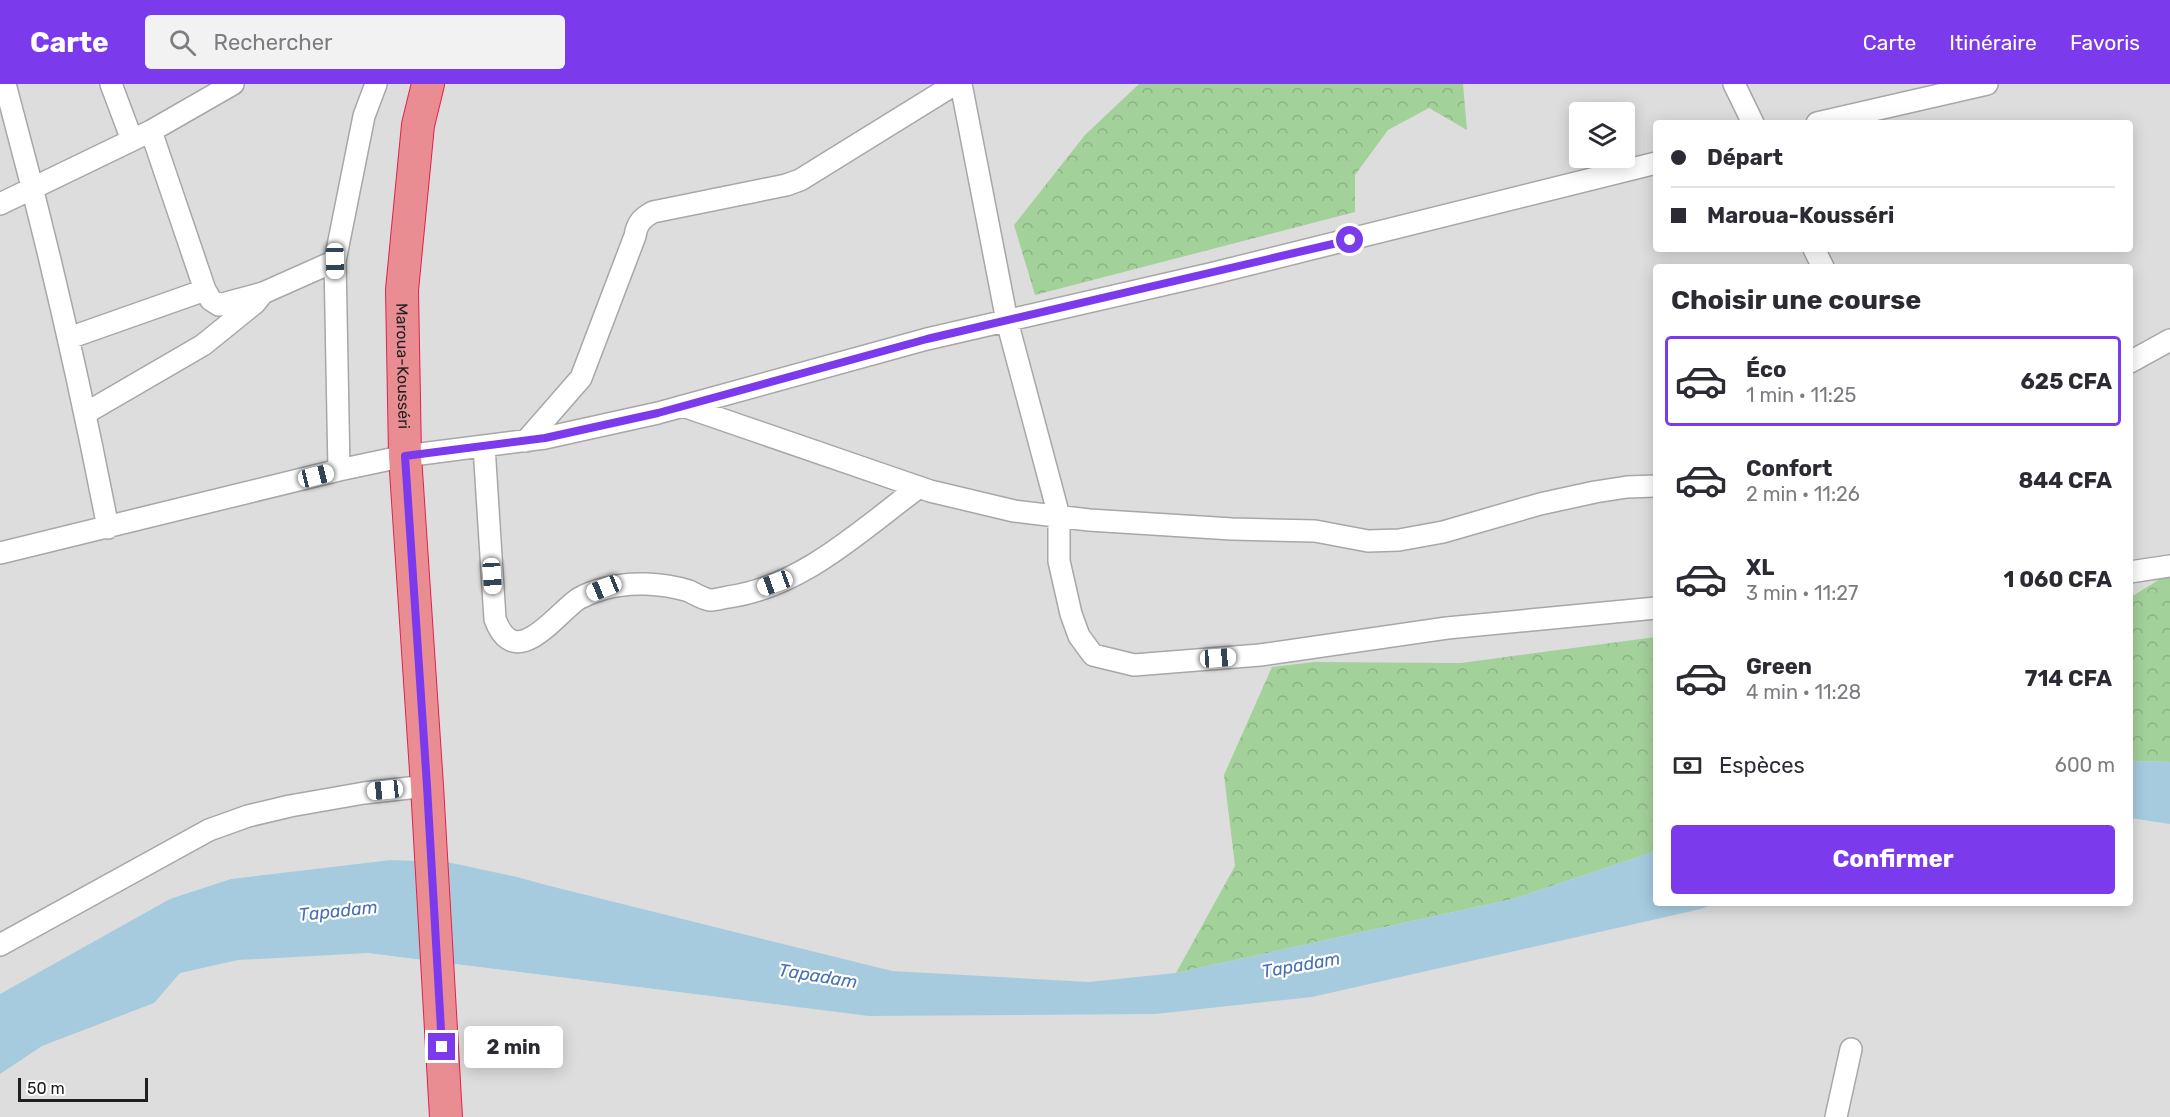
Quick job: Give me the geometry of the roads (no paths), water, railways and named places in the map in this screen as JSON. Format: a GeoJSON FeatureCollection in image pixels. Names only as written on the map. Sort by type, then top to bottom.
{"type":"FeatureCollection","features":[{"type":"Feature","properties":{"kind":"highway","name":"Maroua-Kousséri"},"geometry":{"type":"LineString","coordinates":[[428,84],[418,125],[402,290],[405,456],[446,1117]]}},
{"type":"Feature","properties":{"kind":"street"},"geometry":{"type":"LineString","coordinates":[[5,84],[33,187],[69,338],[108,528]]}},
{"type":"Feature","properties":{"kind":"street"},"geometry":{"type":"LineString","coordinates":[[111,84],[132,140]]}},
{"type":"Feature","properties":{"kind":"street"},"geometry":{"type":"LineString","coordinates":[[0,204],[151,131],[233,84]]}},
{"type":"Feature","properties":{"kind":"street"},"geometry":{"type":"LineString","coordinates":[[339,470],[335,261],[364,116],[376,84]]}},
{"type":"Feature","properties":{"kind":"street"},"geometry":{"type":"LineString","coordinates":[[526,441],[581,378],[635,236],[637,225],[644,217],[653,212],[786,185],[800,180],[955,84]]}},
{"type":"Feature","properties":{"kind":"street"},"geometry":{"type":"LineString","coordinates":[[961,84],[1007,321],[1059,516],[1059,561],[1071,614],[1079,636],[1093,655],[1134,665],[1260,656],[1447,628],[1653,608]]}},
{"type":"Feature","properties":{"kind":"street"},"geometry":{"type":"LineString","coordinates":[[1734,84],[1752,120]]}},
{"type":"Feature","properties":{"kind":"street"},"geometry":{"type":"LineString","coordinates":[[1830,120],[1987,84]]}},
{"type":"Feature","properties":{"kind":"street"},"geometry":{"type":"LineString","coordinates":[[151,131],[205,290],[211,300],[219,305],[263,293],[335,261]]}},
{"type":"Feature","properties":{"kind":"street"},"geometry":{"type":"LineString","coordinates":[[0,554],[339,470],[405,456],[526,441],[658,413],[927,339],[1210,274],[1653,164]]}},
{"type":"Feature","properties":{"kind":"street"},"geometry":{"type":"LineString","coordinates":[[69,338],[205,290]]}},
{"type":"Feature","properties":{"kind":"street"},"geometry":{"type":"LineString","coordinates":[[86,413],[203,345],[255,303],[263,293]]}},
{"type":"Feature","properties":{"kind":"street"},"geometry":{"type":"LineString","coordinates":[[2133,360],[2170,340]]}},
{"type":"Feature","properties":{"kind":"street"},"geometry":{"type":"LineString","coordinates":[[683,406],[919,487],[1000,508],[1089,519],[1232,529],[1315,531],[1368,541],[1399,540],[1443,532],[1540,504],[1595,492],[1653,486]]}},
{"type":"Feature","properties":{"kind":"street"},"geometry":{"type":"LineString","coordinates":[[484,446],[495,619],[500,631],[508,638],[517,641],[529,640],[579,599],[604,588],[652,583],[688,591],[708,600],[744,595],[790,577],[822,559],[919,487]]}},
{"type":"Feature","properties":{"kind":"street"},"geometry":{"type":"LineString","coordinates":[[2133,572],[2170,566]]}},
{"type":"Feature","properties":{"kind":"street"},"geometry":{"type":"LineString","coordinates":[[0,945],[208,830],[248,816],[290,806],[364,793],[427,786]]}},
{"type":"Feature","properties":{"kind":"street"},"geometry":{"type":"LineString","coordinates":[[1836,1117],[1851,1049]]}},
{"type":"Feature","properties":{"kind":"water"},"geometry":{"type":"Polygon","coordinates":[[[2133,761],[2170,762],[2170,824],[2133,818],[2133,761]]]}},
{"type":"Feature","properties":{"kind":"water","name":"Tapadam"},"geometry":{"type":"Polygon","coordinates":[[[1653,852],[1653,906],[1709,906],[1312,997],[1155,1014],[869,1016],[368,953],[238,960],[180,973],[154,1003],[42,1046],[0,1074],[0,994],[170,899],[231,879],[391,860],[447,862],[517,877],[892,971],[1089,982],[1176,973],[1513,899],[1653,852]]]}}]}
